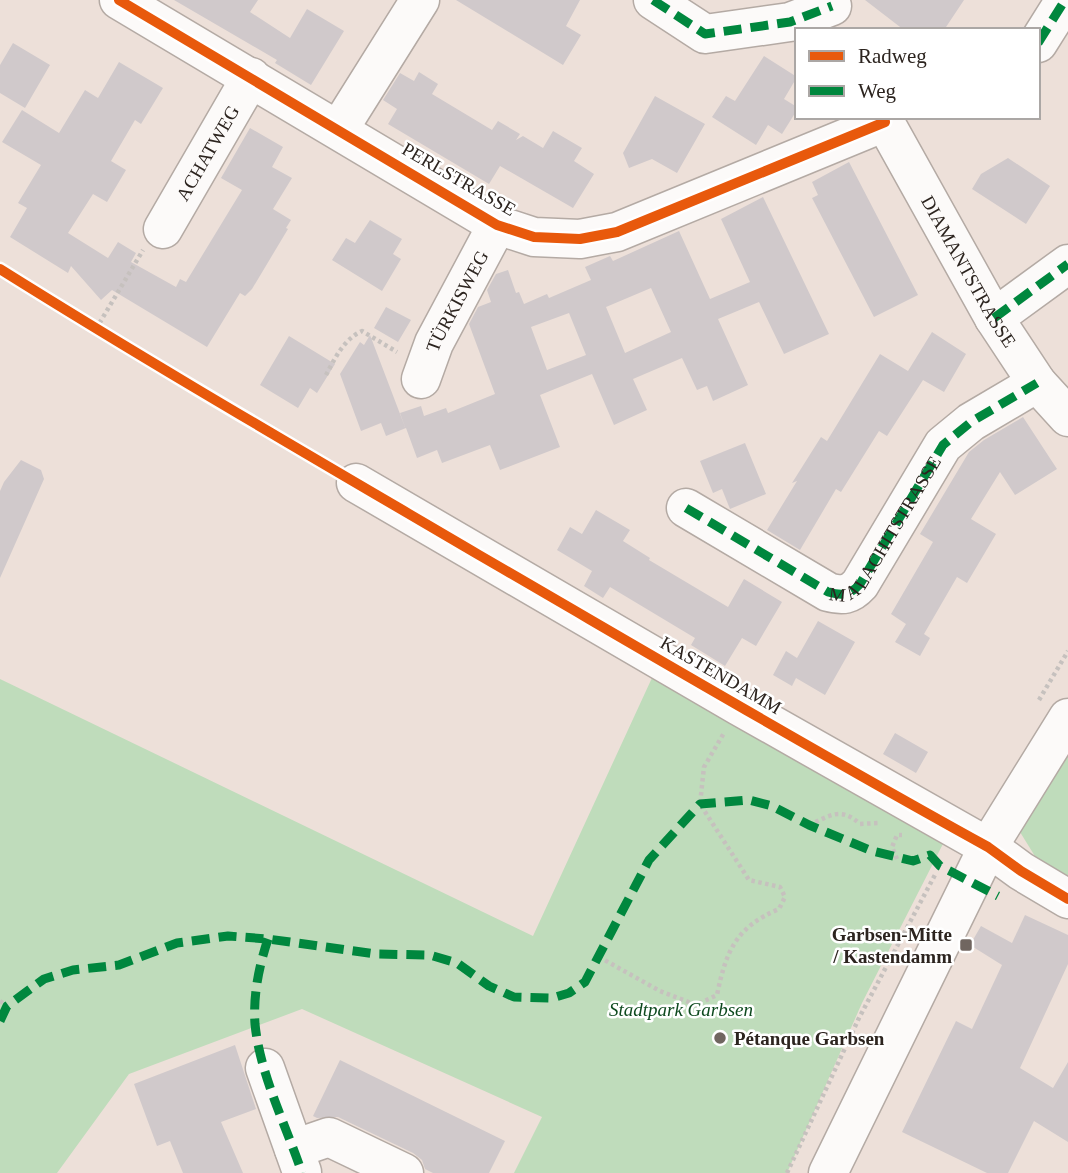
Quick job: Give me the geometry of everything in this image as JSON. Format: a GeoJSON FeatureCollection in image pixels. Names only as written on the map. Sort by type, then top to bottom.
{"type":"FeatureCollection","features":[{"type":"Feature","properties":{"kind":"street","name":"PERLSTRASSE"},"geometry":{"type":"LineString","coordinates":[[119,0],[498,225],[534,237],[580,239],[617,232],[884,120]]}},
{"type":"Feature","properties":{"kind":"street"},"geometry":{"type":"LineString","coordinates":[[339,129],[420,0]]}},
{"type":"Feature","properties":{"kind":"street"},"geometry":{"type":"LineString","coordinates":[[653,0],[705,34],[790,22],[835,12]]}},
{"type":"Feature","properties":{"kind":"street"},"geometry":{"type":"LineString","coordinates":[[1040,40],[1065,0]]}},
{"type":"Feature","properties":{"kind":"street","name":"ACHATWEG"},"geometry":{"type":"LineString","coordinates":[[163,229],[251,78]]}},
{"type":"Feature","properties":{"kind":"street","name":"DIAMANTSTRASSE"},"geometry":{"type":"LineString","coordinates":[[884,120],[994,318],[1037,383],[1068,417]]}},
{"type":"Feature","properties":{"kind":"street","name":"TÜRKISWEG"},"geometry":{"type":"LineString","coordinates":[[423,374],[435,343],[498,225]]}},
{"type":"Feature","properties":{"kind":"street"},"geometry":{"type":"LineString","coordinates":[[994,318],[1068,264]]}},
{"type":"Feature","properties":{"kind":"street","name":"MALACHITSTRASSE"},"geometry":{"type":"LineString","coordinates":[[685,508],[828,592],[840,595],[852,593],[860,584],[943,444],[971,422],[1037,383]]}},
{"type":"Feature","properties":{"kind":"street","name":"KASTENDAMM"},"geometry":{"type":"LineString","coordinates":[[356,483],[974,839],[1021,872],[1068,899]]}},
{"type":"Feature","properties":{"kind":"street"},"geometry":{"type":"LineString","coordinates":[[843,1167],[974,839],[1068,718]]}},
{"type":"Feature","properties":{"kind":"street"},"geometry":{"type":"LineString","coordinates":[[265,1069],[298,1161],[329,1137],[404,1173]]}},
{"type":"Feature","properties":{"kind":"path"},"geometry":{"type":"LineString","coordinates":[[96,329],[149,240],[163,229]]}},
{"type":"Feature","properties":{"kind":"path"},"geometry":{"type":"LineString","coordinates":[[326,374],[346,343],[353,335],[362,331],[423,374]]}},
{"type":"Feature","properties":{"kind":"path"},"geometry":{"type":"LineString","coordinates":[[599,957],[660,991],[696,1005],[718,995],[728,954],[741,932],[760,917],[779,909],[785,897],[780,887],[749,880],[700,804],[704,767],[739,706]]}},
{"type":"Feature","properties":{"kind":"path"},"geometry":{"type":"LineString","coordinates":[[808,825],[837,813],[852,816],[860,824],[882,822]]}},
{"type":"Feature","properties":{"kind":"path"},"geometry":{"type":"LineString","coordinates":[[893,827],[897,835],[892,847],[897,859]]}},
{"type":"Feature","properties":{"kind":"path"},"geometry":{"type":"LineString","coordinates":[[897,835],[909,834]]}},
{"type":"Feature","properties":{"kind":"path"},"geometry":{"type":"LineString","coordinates":[[787,1173],[859,1018],[974,839]]}},
{"type":"Feature","properties":{"kind":"path"},"geometry":{"type":"LineString","coordinates":[[0,1001],[7,1006]]}},
{"type":"Feature","properties":{"kind":"green space","name":"Stadtpark Garbsen"},"geometry":{"type":"Polygon","coordinates":[[[657,667],[947,836],[862,1003],[787,1173],[514,1173],[542,1117],[302,1009],[129,1074],[57,1173],[0,1173],[0,679],[533,936],[657,667]]]}},
{"type":"Feature","properties":{"kind":"green space"},"geometry":{"type":"Polygon","coordinates":[[[1068,756],[1068,881],[1041,866],[1020,832],[1068,756]]]}},
{"type":"Feature","properties":{"kind":"building"},"geometry":{"type":"Polygon","coordinates":[[[174,0],[258,0],[250,12],[290,38],[307,9],[344,31],[311,85],[275,63],[277,60],[174,0]]]}},
{"type":"Feature","properties":{"kind":"building"},"geometry":{"type":"Polygon","coordinates":[[[456,0],[580,0],[566,26],[581,35],[563,65],[456,0]]]}},
{"type":"Feature","properties":{"kind":"building"},"geometry":{"type":"Polygon","coordinates":[[[865,0],[964,0],[945,28],[901,28],[865,0]]]}},
{"type":"Feature","properties":{"kind":"building"},"geometry":{"type":"Polygon","coordinates":[[[13,43],[50,65],[25,108],[0,93],[0,65],[13,43]]]}},
{"type":"Feature","properties":{"kind":"building"},"geometry":{"type":"Polygon","coordinates":[[[764,56],[795,76],[784,99],[795,106],[795,113],[782,134],[768,125],[756,145],[712,117],[726,96],[735,101],[764,56]]]}},
{"type":"Feature","properties":{"kind":"building"},"geometry":{"type":"Polygon","coordinates":[[[119,62],[163,88],[141,124],[135,120],[111,161],[126,170],[107,202],[93,194],[68,233],[108,258],[118,242],[136,253],[131,262],[176,287],[180,279],[186,282],[242,190],[221,178],[250,128],[283,147],[272,167],[292,178],[273,209],[291,220],[286,228],[288,229],[252,289],[245,296],[240,293],[207,347],[112,290],[101,300],[71,266],[68,273],[10,237],[27,208],[18,203],[41,165],[2,142],[22,110],[59,133],[85,90],[98,98],[119,62]]]}},
{"type":"Feature","properties":{"kind":"building"},"geometry":{"type":"Polygon","coordinates":[[[419,72],[438,84],[432,94],[492,130],[498,121],[520,134],[516,140],[523,136],[543,148],[553,131],[582,148],[574,161],[594,174],[573,208],[500,166],[489,184],[388,124],[397,109],[383,100],[400,73],[414,81],[419,72]]]}},
{"type":"Feature","properties":{"kind":"building"},"geometry":{"type":"Polygon","coordinates":[[[655,96],[705,124],[677,173],[652,159],[629,168],[623,153],[655,96]]]}},
{"type":"Feature","properties":{"kind":"building"},"geometry":{"type":"Polygon","coordinates":[[[1008,158],[1050,186],[1026,224],[972,189],[981,174],[1008,158]]]}},
{"type":"Feature","properties":{"kind":"building"},"geometry":{"type":"Polygon","coordinates":[[[849,162],[918,295],[874,317],[812,198],[818,195],[812,182],[849,162]]]}},
{"type":"Feature","properties":{"kind":"building"},"geometry":{"type":"Polygon","coordinates":[[[763,197],[829,334],[784,354],[759,302],[718,319],[748,385],[713,401],[707,386],[697,390],[682,358],[633,379],[647,410],[614,425],[592,374],[540,395],[560,447],[500,470],[490,445],[442,463],[437,450],[417,458],[406,428],[386,436],[381,423],[361,431],[340,374],[360,342],[364,345],[370,335],[405,427],[400,413],[421,406],[424,416],[446,408],[448,413],[495,394],[469,324],[478,307],[491,302],[487,290],[496,274],[508,270],[516,293],[519,292],[524,304],[547,294],[549,298],[591,280],[585,267],[610,256],[613,261],[679,231],[710,299],[750,282],[721,219],[763,197]],[[651,288],[606,307],[625,353],[671,332],[651,288]],[[569,313],[531,327],[547,370],[586,355],[569,313]]]}},
{"type":"Feature","properties":{"kind":"building"},"geometry":{"type":"Polygon","coordinates":[[[370,220],[402,239],[393,254],[401,259],[382,291],[332,260],[346,238],[355,243],[370,220]]]}},
{"type":"Feature","properties":{"kind":"building"},"geometry":{"type":"Polygon","coordinates":[[[386,307],[411,320],[398,342],[374,328],[386,307]]]}},
{"type":"Feature","properties":{"kind":"building"},"geometry":{"type":"Polygon","coordinates":[[[932,332],[966,354],[944,392],[923,380],[887,436],[879,431],[841,492],[836,489],[800,550],[767,530],[821,437],[827,441],[880,354],[908,371],[932,332]]]}},
{"type":"Feature","properties":{"kind":"building"},"geometry":{"type":"Polygon","coordinates":[[[289,336],[335,364],[317,393],[310,388],[298,408],[260,385],[289,336]]]}},
{"type":"Feature","properties":{"kind":"building"},"geometry":{"type":"Polygon","coordinates":[[[1023,417],[1057,469],[1015,495],[1000,472],[971,519],[996,534],[967,583],[957,577],[924,634],[930,638],[920,656],[895,642],[906,624],[891,614],[933,542],[920,534],[969,452],[1023,417]]]}},
{"type":"Feature","properties":{"kind":"building"},"geometry":{"type":"Polygon","coordinates":[[[745,443],[766,494],[730,509],[722,489],[713,493],[700,461],[745,443]]]}},
{"type":"Feature","properties":{"kind":"building"},"geometry":{"type":"Polygon","coordinates":[[[21,460],[41,470],[44,479],[0,578],[0,491],[21,460]]]}},
{"type":"Feature","properties":{"kind":"building"},"geometry":{"type":"Polygon","coordinates":[[[596,510],[630,530],[623,541],[650,558],[649,560],[728,607],[744,579],[782,602],[756,646],[742,638],[725,666],[691,645],[695,638],[610,587],[603,598],[584,586],[592,571],[557,550],[570,527],[582,534],[596,510]]]}},
{"type":"Feature","properties":{"kind":"building"},"geometry":{"type":"Polygon","coordinates":[[[818,621],[855,642],[825,695],[796,678],[792,686],[773,675],[786,651],[797,658],[818,621]]]}},
{"type":"Feature","properties":{"kind":"building"},"geometry":{"type":"Polygon","coordinates":[[[895,733],[928,752],[916,773],[883,754],[895,733]]]}},
{"type":"Feature","properties":{"kind":"building"},"geometry":{"type":"Polygon","coordinates":[[[1025,915],[1068,935],[1068,964],[1020,1068],[1053,1088],[1068,1062],[1068,1142],[1034,1121],[1008,1173],[987,1173],[902,1132],[956,1021],[972,1029],[1002,965],[970,945],[981,926],[1012,943],[1025,915]]]}},
{"type":"Feature","properties":{"kind":"building"},"geometry":{"type":"Polygon","coordinates":[[[235,1045],[256,1109],[221,1122],[243,1173],[183,1173],[170,1141],[157,1146],[134,1084],[235,1045]]]}},
{"type":"Feature","properties":{"kind":"building"},"geometry":{"type":"Polygon","coordinates":[[[340,1060],[505,1141],[489,1173],[433,1173],[425,1169],[422,1160],[413,1153],[338,1117],[313,1116],[340,1060]]]}},
{"type":"Feature","properties":{"kind":"marked path"},"geometry":{"type":"LineString","coordinates":[[653,0],[705,34],[790,22],[832,6]]}},
{"type":"Feature","properties":{"kind":"marked path"},"geometry":{"type":"LineString","coordinates":[[1040,40],[1065,0]]}},
{"type":"Feature","properties":{"kind":"marked path"},"geometry":{"type":"LineString","coordinates":[[994,318],[1068,264]]}},
{"type":"Feature","properties":{"kind":"marked path"},"geometry":{"type":"LineString","coordinates":[[686,508],[828,592],[849,592],[860,584],[943,445],[971,422],[1037,383]]}},
{"type":"Feature","properties":{"kind":"marked path"},"geometry":{"type":"LineString","coordinates":[[0,1021],[7,1006],[44,979],[73,970],[119,965],[177,943],[228,936],[376,954],[430,955],[457,963],[489,986],[514,997],[552,998],[569,993],[585,982],[649,860],[700,804],[749,800],[772,806],[809,825],[872,851],[913,861],[930,855],[940,866],[998,896]]}},
{"type":"Feature","properties":{"kind":"marked path"},"geometry":{"type":"LineString","coordinates":[[268,939],[257,981],[255,1024],[262,1062],[302,1173]]}},
{"type":"Feature","properties":{"kind":"cycle path"},"geometry":{"type":"LineString","coordinates":[[119,0],[497,225],[534,237],[580,239],[617,232],[885,122]]}},
{"type":"Feature","properties":{"kind":"cycle path"},"geometry":{"type":"LineString","coordinates":[[0,269],[479,555],[988,847],[1021,871],[1068,899]]}},
{"type":"Feature","properties":{"kind":"place","name":"Garbsen-Mitte / Kastendamm"},"geometry":{"type":"Point","coordinates":[966,945]}},
{"type":"Feature","properties":{"kind":"place","name":"Pétanque Garbsen"},"geometry":{"type":"Point","coordinates":[720,1038]}}]}
